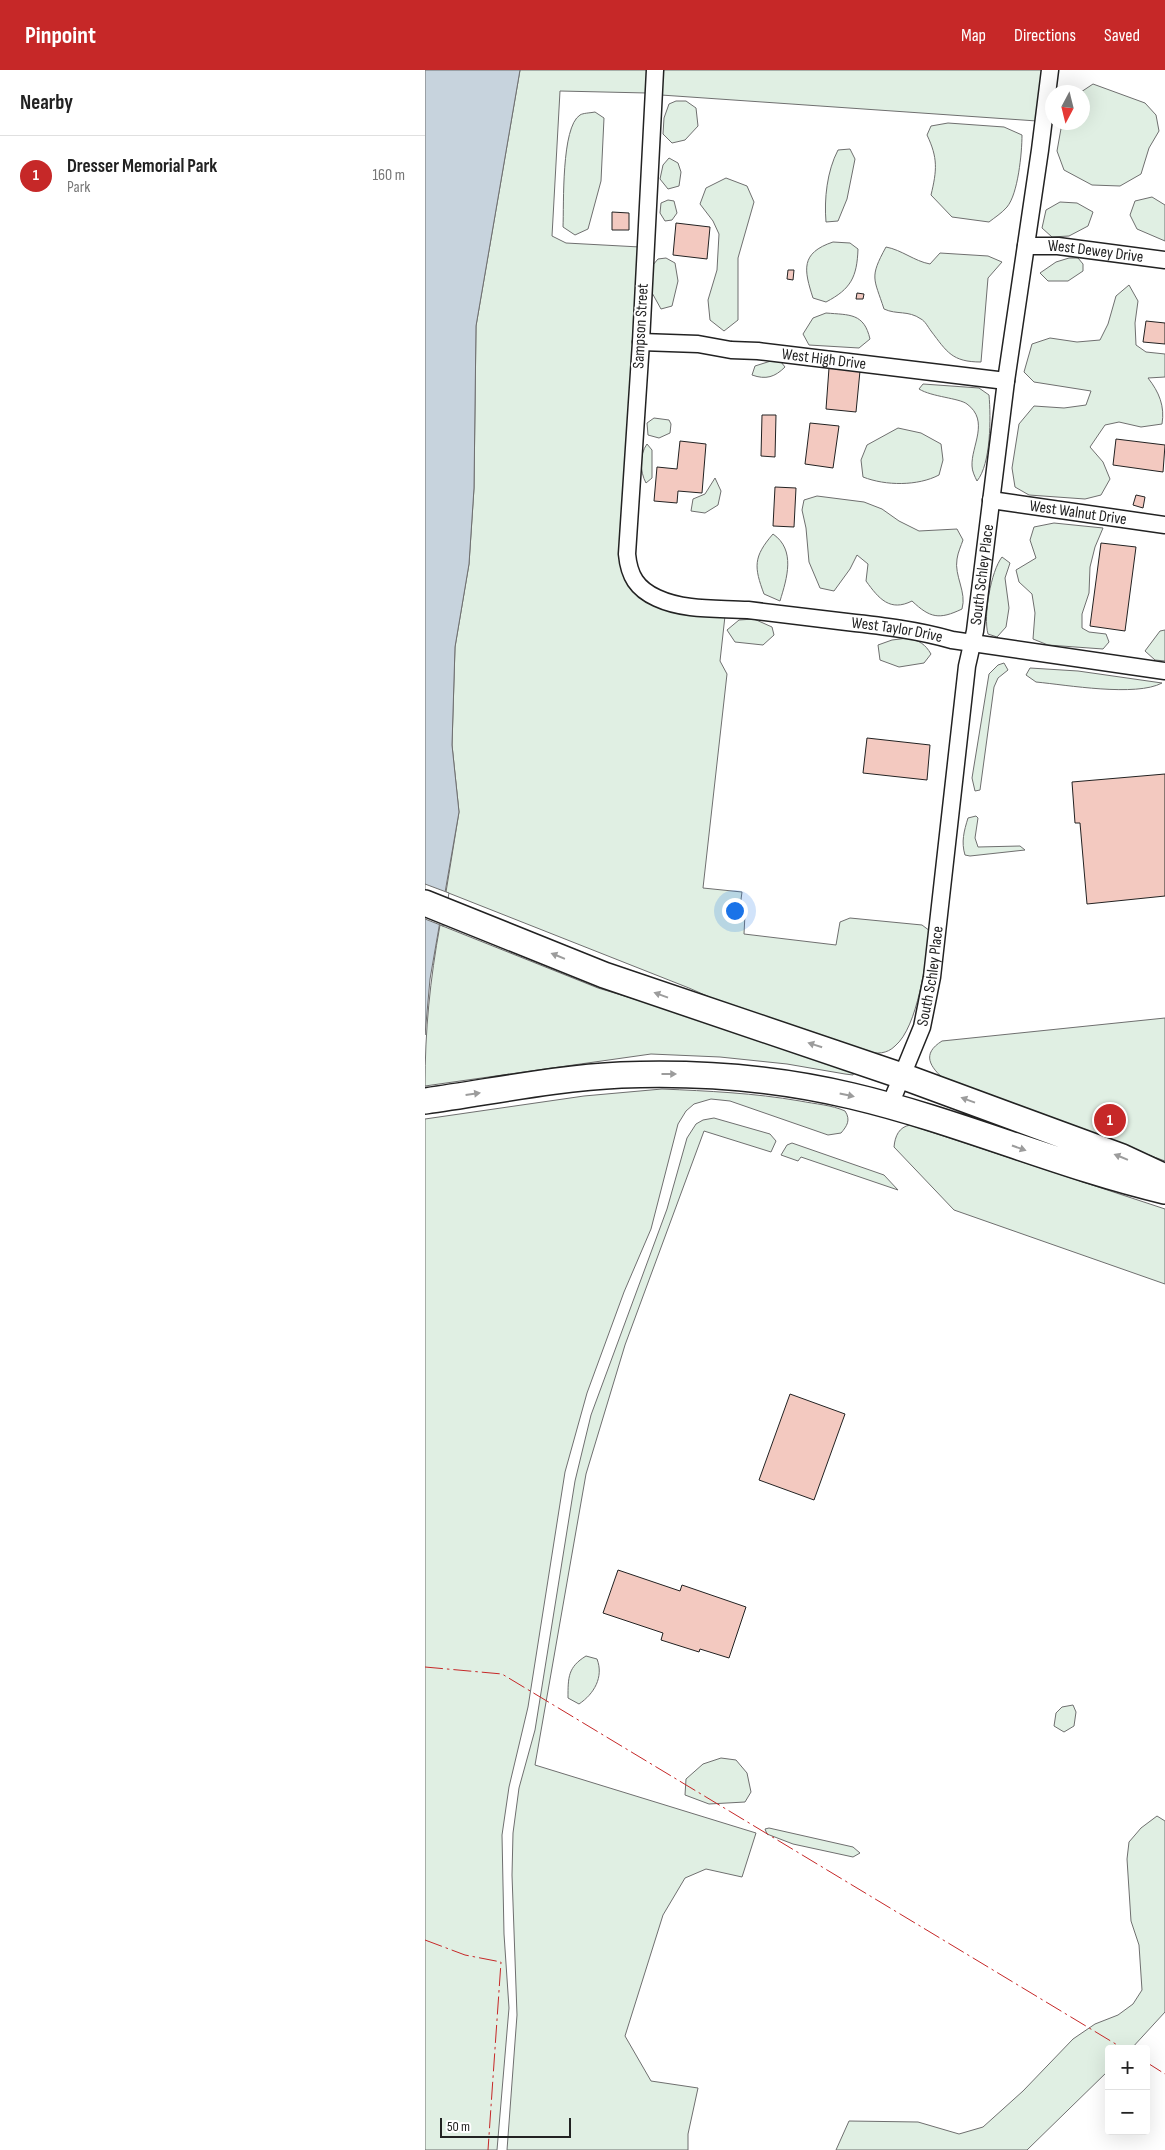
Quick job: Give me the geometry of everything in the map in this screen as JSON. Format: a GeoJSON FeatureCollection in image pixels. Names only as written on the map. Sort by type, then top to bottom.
{"type":"FeatureCollection","features":[{"type":"Feature","properties":{"kind":"main road"},"geometry":{"type":"LineString","coordinates":[[425,903],[604,975],[902,1076],[1122,1157],[1165,1177]]}},
{"type":"Feature","properties":{"kind":"main road"},"geometry":{"type":"LineString","coordinates":[[425,1101],[581,1078],[620,1075],[722,1076],[805,1086],[890,1105],[1114,1179],[1165,1191]]}},
{"type":"Feature","properties":{"kind":"street","name":"Sampson Street"},"geometry":{"type":"LineString","coordinates":[[634,581],[629,569],[627,554],[641,342],[655,70]]}},
{"type":"Feature","properties":{"kind":"street","name":"South Schley Place"},"geometry":{"type":"LineString","coordinates":[[890,1105],[922,1027],[929,995],[967,666],[972,643],[1005,381],[1041,150],[1050,70]]}},
{"type":"Feature","properties":{"kind":"street","name":"West Dewey Drive"},"geometry":{"type":"LineString","coordinates":[[1025,246],[1059,246],[1165,260]]}},
{"type":"Feature","properties":{"kind":"street","name":"West High Drive"},"geometry":{"type":"LineString","coordinates":[[641,342],[698,344],[731,350],[758,351],[1005,381]]}},
{"type":"Feature","properties":{"kind":"street","name":"West Walnut Drive"},"geometry":{"type":"LineString","coordinates":[[991,500],[1165,525]]}},
{"type":"Feature","properties":{"kind":"street","name":"West Taylor Drive"},"geometry":{"type":"LineString","coordinates":[[634,581],[642,589],[657,598],[677,605],[750,611],[922,631],[952,640],[1165,671]]}},
{"type":"Feature","properties":{"kind":"green space"},"geometry":{"type":"Polygon","coordinates":[[[520,70],[648,70],[647,93],[560,91],[552,236],[566,243],[640,247],[627,579],[725,616],[720,661],[727,674],[703,888],[742,892],[740,907],[745,914],[744,934],[836,945],[840,922],[850,918],[922,925],[930,931],[920,992],[910,1024],[903,1037],[895,1046],[885,1052],[866,1052],[739,1010],[689,988],[446,892],[459,812],[452,745],[455,647],[469,564],[474,488],[476,326],[520,70]]]}},
{"type":"Feature","properties":{"kind":"green space"},"geometry":{"type":"Polygon","coordinates":[[[661,70],[1045,70],[1037,121],[661,95],[661,70]]]}},
{"type":"Feature","properties":{"kind":"green space"},"geometry":{"type":"Polygon","coordinates":[[[1093,84],[1145,103],[1156,115],[1159,131],[1149,148],[1141,174],[1120,186],[1092,185],[1064,170],[1057,151],[1061,130],[1090,130],[1090,86],[1093,84]]]}},
{"type":"Feature","properties":{"kind":"green space"},"geometry":{"type":"Polygon","coordinates":[[[676,101],[686,101],[696,108],[698,126],[685,140],[672,143],[663,134],[664,118],[669,104],[676,101]]]}},
{"type":"Feature","properties":{"kind":"green space"},"geometry":{"type":"Polygon","coordinates":[[[595,112],[604,118],[601,181],[588,229],[575,235],[563,227],[565,167],[569,134],[574,122],[581,114],[595,112]]]}},
{"type":"Feature","properties":{"kind":"green space"},"geometry":{"type":"Polygon","coordinates":[[[948,123],[1004,127],[1022,135],[1017,183],[1011,201],[1007,207],[989,222],[952,217],[931,195],[935,158],[927,135],[931,126],[948,123]]]}},
{"type":"Feature","properties":{"kind":"green space"},"geometry":{"type":"Polygon","coordinates":[[[850,149],[855,159],[847,199],[838,221],[826,222],[825,204],[831,167],[838,150],[850,149]]]}},
{"type":"Feature","properties":{"kind":"green space"},"geometry":{"type":"Polygon","coordinates":[[[669,158],[678,163],[681,172],[679,186],[668,189],[660,179],[663,165],[669,158]]]}},
{"type":"Feature","properties":{"kind":"green space"},"geometry":{"type":"Polygon","coordinates":[[[726,178],[747,186],[754,202],[738,258],[738,320],[724,331],[710,320],[708,300],[717,270],[719,234],[713,221],[700,204],[706,188],[726,178]]]}},
{"type":"Feature","properties":{"kind":"green space"},"geometry":{"type":"Polygon","coordinates":[[[1152,197],[1165,205],[1165,241],[1137,229],[1130,215],[1135,201],[1152,197]]]}},
{"type":"Feature","properties":{"kind":"green space"},"geometry":{"type":"Polygon","coordinates":[[[668,200],[674,201],[677,213],[672,220],[665,221],[660,213],[661,203],[668,200]]]}},
{"type":"Feature","properties":{"kind":"green space"},"geometry":{"type":"Polygon","coordinates":[[[1060,202],[1077,203],[1093,212],[1088,226],[1069,236],[1052,237],[1042,228],[1046,210],[1060,202]]]}},
{"type":"Feature","properties":{"kind":"green space"},"geometry":{"type":"Polygon","coordinates":[[[833,242],[850,243],[858,249],[857,259],[854,275],[847,287],[826,302],[813,298],[808,279],[807,264],[815,251],[833,242]]]}},
{"type":"Feature","properties":{"kind":"green space"},"geometry":{"type":"Polygon","coordinates":[[[886,247],[930,264],[940,253],[988,256],[1002,262],[988,278],[981,362],[963,360],[951,354],[941,345],[924,321],[916,316],[884,309],[876,284],[875,272],[886,247]]]}},
{"type":"Feature","properties":{"kind":"green space"},"geometry":{"type":"Polygon","coordinates":[[[666,258],[675,263],[678,281],[672,306],[661,309],[651,291],[652,266],[658,259],[666,258]]]}},
{"type":"Feature","properties":{"kind":"green space"},"geometry":{"type":"Polygon","coordinates":[[[1069,258],[1078,258],[1083,264],[1083,271],[1068,281],[1048,281],[1040,273],[1056,262],[1069,258]]]}},
{"type":"Feature","properties":{"kind":"green space"},"geometry":{"type":"Polygon","coordinates":[[[1129,285],[1138,301],[1135,323],[1136,345],[1146,352],[1165,354],[1165,377],[1148,378],[1160,400],[1163,411],[1162,424],[1141,427],[1119,422],[1105,425],[1090,447],[1103,462],[1110,479],[1101,495],[1085,499],[1029,495],[1015,487],[1012,468],[1019,424],[1034,406],[1064,408],[1086,405],[1091,391],[1034,382],[1024,372],[1032,344],[1050,338],[1077,342],[1100,340],[1108,324],[1116,296],[1129,285]]]}},
{"type":"Feature","properties":{"kind":"green space"},"geometry":{"type":"Polygon","coordinates":[[[826,313],[855,317],[864,324],[870,339],[859,348],[809,345],[803,334],[813,318],[826,313]]]}},
{"type":"Feature","properties":{"kind":"green space"},"geometry":{"type":"Polygon","coordinates":[[[774,360],[781,362],[785,367],[770,377],[752,375],[755,366],[774,360]]]}},
{"type":"Feature","properties":{"kind":"green space"},"geometry":{"type":"Polygon","coordinates":[[[923,384],[979,388],[989,395],[989,440],[985,463],[977,481],[972,466],[978,434],[977,418],[974,411],[967,404],[958,400],[924,392],[919,389],[923,384]]]}},
{"type":"Feature","properties":{"kind":"green space"},"geometry":{"type":"Polygon","coordinates":[[[654,418],[669,420],[671,424],[670,433],[659,438],[648,435],[647,423],[654,418]]]}},
{"type":"Feature","properties":{"kind":"green space"},"geometry":{"type":"Polygon","coordinates":[[[898,428],[921,433],[941,444],[943,460],[939,475],[931,479],[902,484],[882,482],[863,477],[861,460],[867,445],[898,428]]]}},
{"type":"Feature","properties":{"kind":"green space"},"geometry":{"type":"Polygon","coordinates":[[[647,444],[652,450],[652,478],[646,483],[641,463],[644,448],[647,444]]]}},
{"type":"Feature","properties":{"kind":"green space"},"geometry":{"type":"Polygon","coordinates":[[[715,478],[721,491],[718,505],[705,513],[691,511],[693,499],[705,494],[715,478]]]}},
{"type":"Feature","properties":{"kind":"green space"},"geometry":{"type":"Polygon","coordinates":[[[817,496],[864,502],[882,509],[899,521],[919,531],[957,529],[963,540],[957,559],[957,572],[963,596],[962,609],[947,615],[935,616],[924,611],[912,601],[897,605],[886,602],[880,598],[866,581],[868,564],[857,555],[850,569],[834,591],[820,588],[809,562],[806,528],[802,510],[804,500],[817,496]]]}},
{"type":"Feature","properties":{"kind":"green space"},"geometry":{"type":"Polygon","coordinates":[[[1054,523],[1103,528],[1095,547],[1090,567],[1089,593],[1082,614],[1082,628],[1089,632],[1106,634],[1109,642],[1103,649],[1048,645],[1033,639],[1035,613],[1032,594],[1019,582],[1016,570],[1036,558],[1030,540],[1034,527],[1054,523]]]}},
{"type":"Feature","properties":{"kind":"green space"},"geometry":{"type":"Polygon","coordinates":[[[773,534],[785,548],[788,565],[780,601],[764,594],[757,569],[757,562],[762,549],[773,534]]]}},
{"type":"Feature","properties":{"kind":"green space"},"geometry":{"type":"Polygon","coordinates":[[[1002,557],[1010,563],[1005,578],[1009,608],[1006,627],[997,637],[988,634],[987,605],[994,572],[1002,557]]]}},
{"type":"Feature","properties":{"kind":"green space"},"geometry":{"type":"Polygon","coordinates":[[[754,619],[772,627],[774,635],[763,645],[735,642],[727,630],[739,620],[754,619]]]}},
{"type":"Feature","properties":{"kind":"green space"},"geometry":{"type":"Polygon","coordinates":[[[1165,630],[1165,661],[1155,660],[1145,651],[1160,631],[1165,630]]]}},
{"type":"Feature","properties":{"kind":"green space"},"geometry":{"type":"Polygon","coordinates":[[[908,638],[922,643],[931,654],[924,663],[899,667],[880,660],[878,645],[892,640],[908,638]]]}},
{"type":"Feature","properties":{"kind":"green space"},"geometry":{"type":"Polygon","coordinates":[[[1004,663],[1008,670],[998,678],[994,687],[980,790],[975,791],[972,778],[989,674],[998,665],[1004,663]]]}},
{"type":"Feature","properties":{"kind":"green space"},"geometry":{"type":"Polygon","coordinates":[[[1030,668],[1078,671],[1162,683],[1150,687],[1119,690],[1036,682],[1026,675],[1030,668]]]}},
{"type":"Feature","properties":{"kind":"green space"},"geometry":{"type":"Polygon","coordinates":[[[976,816],[978,818],[975,838],[978,847],[1020,846],[1025,850],[965,855],[964,832],[968,818],[976,816]]]}},
{"type":"Feature","properties":{"kind":"green space"},"geometry":{"type":"Polygon","coordinates":[[[440,925],[598,988],[704,1020],[854,1072],[853,1075],[787,1064],[720,1057],[651,1054],[425,1086],[429,1005],[440,925]]]}},
{"type":"Feature","properties":{"kind":"green space"},"geometry":{"type":"Polygon","coordinates":[[[1165,1018],[1165,1161],[945,1080],[935,1070],[930,1061],[930,1056],[935,1046],[942,1041],[1165,1018]]]}},
{"type":"Feature","properties":{"kind":"green space"},"geometry":{"type":"Polygon","coordinates":[[[662,1089],[748,1094],[835,1107],[845,1111],[848,1123],[841,1133],[828,1135],[730,1101],[711,1099],[694,1104],[686,1111],[678,1124],[651,1229],[624,1292],[587,1393],[565,1472],[528,1707],[509,1787],[502,1835],[504,1934],[509,2008],[497,2150],[425,2150],[425,1119],[584,1096],[662,1089]]]}},
{"type":"Feature","properties":{"kind":"green space"},"geometry":{"type":"Polygon","coordinates":[[[714,1118],[770,1134],[776,1141],[771,1152],[704,1131],[625,1345],[586,1474],[535,1765],[756,1833],[742,1877],[706,1869],[685,1878],[663,1915],[625,2036],[651,2081],[698,2088],[688,2134],[688,2150],[507,2150],[517,2015],[512,1875],[513,1833],[519,1788],[535,1730],[575,1481],[591,1415],[667,1209],[687,1138],[696,1124],[703,1120],[714,1118]]]}},
{"type":"Feature","properties":{"kind":"green space"},"geometry":{"type":"Polygon","coordinates":[[[910,1125],[1165,1209],[1165,1284],[954,1210],[894,1147],[898,1133],[910,1125]]]}},
{"type":"Feature","properties":{"kind":"green space"},"geometry":{"type":"Polygon","coordinates":[[[792,1143],[884,1175],[898,1190],[801,1157],[798,1161],[781,1155],[787,1145],[792,1143]]]}},
{"type":"Feature","properties":{"kind":"green space"},"geometry":{"type":"Polygon","coordinates":[[[586,1656],[597,1659],[599,1666],[598,1679],[593,1690],[579,1704],[568,1698],[568,1684],[572,1669],[586,1656]]]}},
{"type":"Feature","properties":{"kind":"green space"},"geometry":{"type":"Polygon","coordinates":[[[1073,1705],[1076,1712],[1074,1726],[1064,1732],[1054,1726],[1056,1713],[1062,1707],[1073,1705]]]}},
{"type":"Feature","properties":{"kind":"green space"},"geometry":{"type":"Polygon","coordinates":[[[721,1758],[736,1760],[747,1773],[751,1792],[745,1802],[709,1804],[685,1795],[686,1779],[703,1764],[721,1758]]]}},
{"type":"Feature","properties":{"kind":"green space"},"geometry":{"type":"Polygon","coordinates":[[[1157,1816],[1165,1821],[1165,2012],[1135,2045],[1105,2045],[1105,2074],[1027,2150],[836,2150],[849,2121],[918,2122],[959,2134],[983,2127],[1023,2091],[1073,2039],[1095,2024],[1118,2015],[1133,2004],[1142,1990],[1139,1945],[1131,1921],[1127,1859],[1129,1842],[1141,1828],[1157,1816]]]}},
{"type":"Feature","properties":{"kind":"green space"},"geometry":{"type":"Polygon","coordinates":[[[769,1828],[853,1847],[860,1853],[853,1857],[793,1844],[767,1834],[765,1829],[769,1828]]]}},
{"type":"Feature","properties":{"kind":"shaded area"},"geometry":{"type":"Polygon","coordinates":[[[425,70],[520,70],[476,326],[474,488],[469,564],[455,647],[452,745],[459,812],[430,979],[425,1035],[425,70]]]}},
{"type":"Feature","properties":{"kind":"pier"},"geometry":{"type":"Polygon","coordinates":[[[425,884],[449,893],[443,926],[425,919],[425,884]]]}},
{"type":"Feature","properties":{"kind":"building"},"geometry":{"type":"Polygon","coordinates":[[[612,212],[629,213],[629,230],[612,230],[612,212]]]}},
{"type":"Feature","properties":{"kind":"building"},"geometry":{"type":"Polygon","coordinates":[[[676,223],[710,227],[707,259],[673,255],[676,223]]]}},
{"type":"Feature","properties":{"kind":"building"},"geometry":{"type":"Polygon","coordinates":[[[788,270],[794,270],[793,280],[787,279],[788,270]]]}},
{"type":"Feature","properties":{"kind":"building"},"geometry":{"type":"Polygon","coordinates":[[[857,293],[864,294],[863,299],[856,299],[857,293]]]}},
{"type":"Feature","properties":{"kind":"building"},"geometry":{"type":"Polygon","coordinates":[[[1146,321],[1165,323],[1165,344],[1143,342],[1146,321]]]}},
{"type":"Feature","properties":{"kind":"building"},"geometry":{"type":"Polygon","coordinates":[[[829,368],[860,371],[856,412],[826,409],[829,368]]]}},
{"type":"Feature","properties":{"kind":"building"},"geometry":{"type":"Polygon","coordinates":[[[762,415],[776,415],[775,457],[761,456],[762,415]]]}},
{"type":"Feature","properties":{"kind":"building"},"geometry":{"type":"Polygon","coordinates":[[[810,423],[839,426],[833,468],[805,464],[810,423]]]}},
{"type":"Feature","properties":{"kind":"building"},"geometry":{"type":"Polygon","coordinates":[[[1116,439],[1165,445],[1163,472],[1113,465],[1116,439]]]}},
{"type":"Feature","properties":{"kind":"building"},"geometry":{"type":"Polygon","coordinates":[[[680,441],[706,444],[702,493],[678,491],[677,503],[654,501],[657,467],[677,469],[680,441]]]}},
{"type":"Feature","properties":{"kind":"building"},"geometry":{"type":"Polygon","coordinates":[[[775,487],[796,488],[794,527],[773,526],[775,487]]]}},
{"type":"Feature","properties":{"kind":"building"},"geometry":{"type":"Polygon","coordinates":[[[1136,495],[1145,497],[1143,508],[1133,505],[1136,495]]]}},
{"type":"Feature","properties":{"kind":"building"},"geometry":{"type":"Polygon","coordinates":[[[1101,543],[1136,547],[1125,631],[1090,626],[1101,543]]]}},
{"type":"Feature","properties":{"kind":"building"},"geometry":{"type":"Polygon","coordinates":[[[867,738],[930,745],[927,780],[863,773],[867,738]]]}},
{"type":"Feature","properties":{"kind":"building"},"geometry":{"type":"Polygon","coordinates":[[[1165,774],[1165,896],[1087,904],[1080,823],[1075,823],[1072,782],[1165,774]]]}},
{"type":"Feature","properties":{"kind":"building"},"geometry":{"type":"Polygon","coordinates":[[[790,1394],[845,1414],[814,1500],[759,1480],[790,1394]]]}},
{"type":"Feature","properties":{"kind":"building"},"geometry":{"type":"Polygon","coordinates":[[[618,1570],[680,1591],[682,1585],[746,1607],[729,1658],[700,1649],[699,1652],[661,1640],[663,1633],[603,1613],[618,1570]]]}},
{"type":"Feature","properties":{"kind":"power"},"geometry":{"type":"LineString","coordinates":[[425,1667],[502,1674],[1117,2045]]}},
{"type":"Feature","properties":{"kind":"power"},"geometry":{"type":"LineString","coordinates":[[425,1940],[465,1955],[501,1962],[488,2150]]}},
{"type":"Feature","properties":{"kind":"power"},"geometry":{"type":"LineString","coordinates":[[1150,2065],[1165,2074]]}},
{"type":"Feature","properties":{"kind":"place","name":"Dresser Memorial Park"},"geometry":{"type":"Point","coordinates":[1110,1120]}}]}
